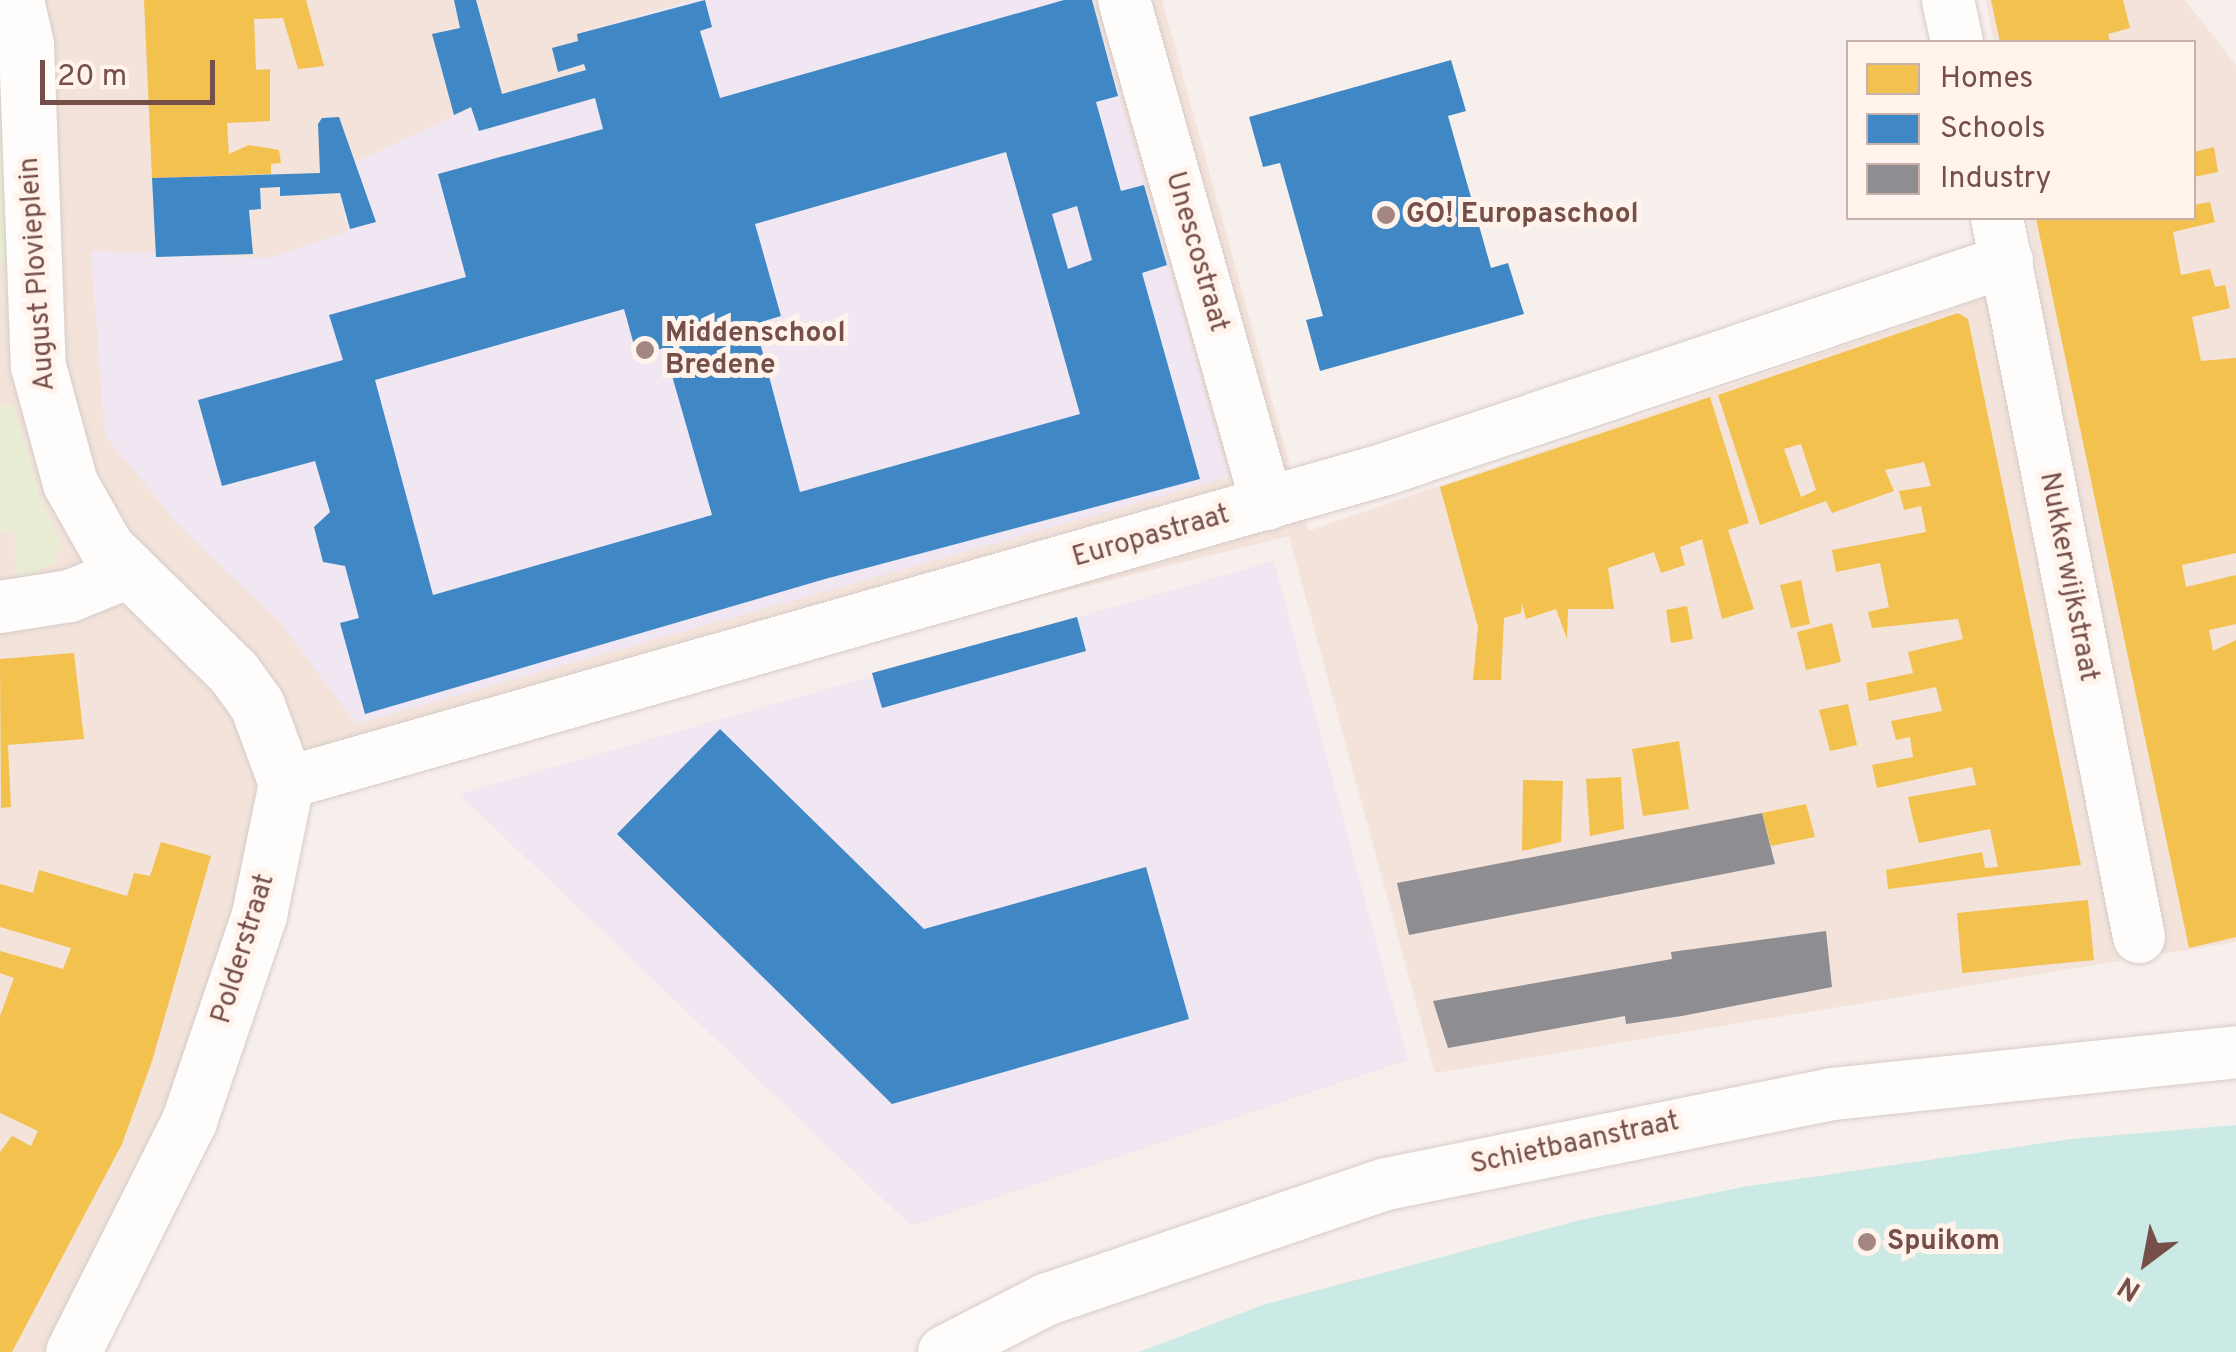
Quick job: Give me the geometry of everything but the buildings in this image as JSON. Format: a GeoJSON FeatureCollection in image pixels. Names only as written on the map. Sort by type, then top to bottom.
{"type":"FeatureCollection","features":[{"type":"Feature","properties":{"kind":"street","name":"August Plovieplein"},"geometry":{"type":"LineString","coordinates":[[16,0],[26,44],[44,394],[70,483],[86,517],[129,572]]}},
{"type":"Feature","properties":{"kind":"street","name":"Unescostraat"},"geometry":{"type":"LineString","coordinates":[[1124,0],[1267,504]]}},
{"type":"Feature","properties":{"kind":"street"},"geometry":{"type":"LineString","coordinates":[[1948,0],[1957,40]]}},
{"type":"Feature","properties":{"kind":"street","name":"Europastraat"},"geometry":{"type":"LineString","coordinates":[[286,783],[1267,504],[2002,239]]}},
{"type":"Feature","properties":{"kind":"street","name":"Nukkerwijkstraat"},"geometry":{"type":"LineString","coordinates":[[2002,239],[2139,937]]}},
{"type":"Feature","properties":{"kind":"street"},"geometry":{"type":"LineString","coordinates":[[0,607],[70,596],[129,572],[234,673],[257,705],[286,783]]}},
{"type":"Feature","properties":{"kind":"street","name":"Polderstraat"},"geometry":{"type":"LineString","coordinates":[[73,1352],[189,1121],[259,915],[286,783]]}},
{"type":"Feature","properties":{"kind":"street","name":"Schietbaanstraat"},"geometry":{"type":"LineString","coordinates":[[944,1352],[1045,1300],[1386,1184],[1833,1094],[2236,1052]]}},
{"type":"Feature","properties":{"kind":"shaded area"},"geometry":{"type":"Polygon","coordinates":[[[0,0],[1162,0],[1308,531],[2039,279],[2028,220],[2196,220],[2196,40],[1994,40],[1986,0],[2185,0],[2236,65],[2236,942],[1435,1073],[1289,536],[287,783],[73,1352],[0,1352],[0,0]]]}},
{"type":"Feature","properties":{"kind":"shaded area","name":"Middenschool Bredene"},"geometry":{"type":"Polygon","coordinates":[[[692,0],[1092,0],[1229,477],[356,724],[282,625],[175,521],[105,435],[91,251],[269,258],[348,231],[334,172],[502,94],[585,70],[577,34],[692,0]]]}},
{"type":"Feature","properties":{"kind":"shaded area"},"geometry":{"type":"Polygon","coordinates":[[[1274,561],[1408,1060],[911,1226],[459,794],[1274,561]]]}},
{"type":"Feature","properties":{"kind":"green space"},"geometry":{"type":"Polygon","coordinates":[[[0,122],[8,264],[0,264],[0,122]]]}},
{"type":"Feature","properties":{"kind":"green space"},"geometry":{"type":"Polygon","coordinates":[[[0,405],[14,405],[41,499],[63,545],[53,564],[17,581],[14,531],[0,532],[0,405]]]}},
{"type":"Feature","properties":{"kind":"water","name":"Spuikom"},"geometry":{"type":"Polygon","coordinates":[[[2236,1125],[2236,1352],[1139,1352],[1263,1305],[1580,1220],[1743,1187],[2071,1139],[2236,1125]]]}},
{"type":"Feature","properties":{"kind":"place","name":"GO! Europaschool"},"geometry":{"type":"Point","coordinates":[1386,215]}},
{"type":"Feature","properties":{"kind":"place","name":"Middenschool Bredene"},"geometry":{"type":"Point","coordinates":[645,350]}},
{"type":"Feature","properties":{"kind":"place","name":"Spuikom"},"geometry":{"type":"Point","coordinates":[1867,1242]}}]}
